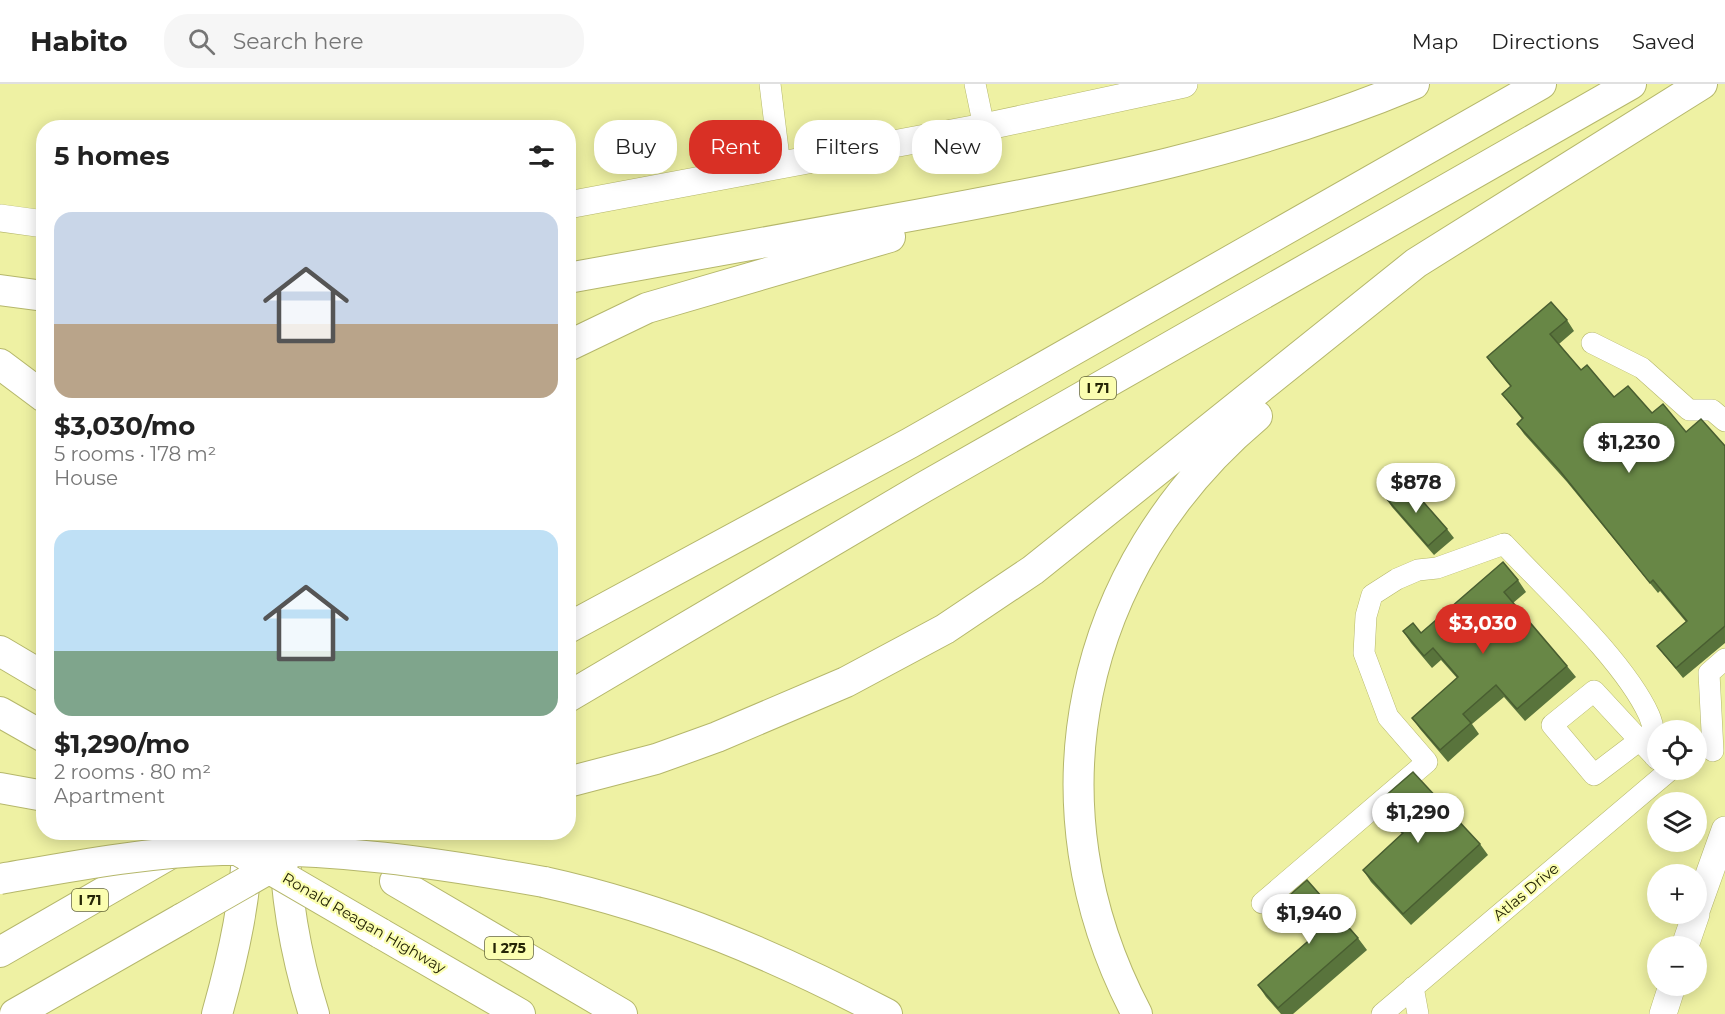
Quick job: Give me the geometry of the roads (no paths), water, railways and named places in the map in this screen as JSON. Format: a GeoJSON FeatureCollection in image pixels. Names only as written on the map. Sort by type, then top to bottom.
{"type":"FeatureCollection","features":[{"type":"Feature","properties":{"kind":"highway"},"geometry":{"type":"LineString","coordinates":[[576,342],[647,308],[696,292],[1058,189],[1220,150],[1318,119],[1414,84]]}},
{"type":"Feature","properties":{"kind":"highway"},"geometry":{"type":"LineString","coordinates":[[576,624],[930,432],[1541,84]]}},
{"type":"Feature","properties":{"kind":"highway","name":"I 71"},"geometry":{"type":"LineString","coordinates":[[576,692],[934,481],[1631,84]]}},
{"type":"Feature","properties":{"kind":"highway"},"geometry":{"type":"LineString","coordinates":[[576,780],[656,759],[717,737],[846,682],[955,623],[1033,570],[1416,263],[1702,84]]}},
{"type":"Feature","properties":{"kind":"highway"},"geometry":{"type":"LineString","coordinates":[[576,277],[1058,189]]}},
{"type":"Feature","properties":{"kind":"highway"},"geometry":{"type":"LineString","coordinates":[[1137,1014],[1105,941],[1088,874],[1079,806],[1079,760],[1086,694],[1105,629],[1130,569],[1180,492],[1233,436],[1391,303],[1416,263]]}},
{"type":"Feature","properties":{"kind":"highway"},"geometry":{"type":"LineString","coordinates":[[0,290],[36,295]]}},
{"type":"Feature","properties":{"kind":"highway"},"geometry":{"type":"LineString","coordinates":[[0,364],[36,391]]}},
{"type":"Feature","properties":{"kind":"highway"},"geometry":{"type":"LineString","coordinates":[[0,651],[36,672]]}},
{"type":"Feature","properties":{"kind":"highway"},"geometry":{"type":"LineString","coordinates":[[0,711],[36,732]]}},
{"type":"Feature","properties":{"kind":"highway"},"geometry":{"type":"LineString","coordinates":[[0,788],[36,795]]}},
{"type":"Feature","properties":{"kind":"highway","name":"I 71"},"geometry":{"type":"LineString","coordinates":[[0,952],[195,840]]}},
{"type":"Feature","properties":{"kind":"highway","name":"Ronald Reagan Highway"},"geometry":{"type":"LineString","coordinates":[[222,840],[520,1014]]}},
{"type":"Feature","properties":{"kind":"highway"},"geometry":{"type":"LineString","coordinates":[[217,1014],[237,938],[248,876],[248,840]]}},
{"type":"Feature","properties":{"kind":"highway"},"geometry":{"type":"LineString","coordinates":[[284,840],[288,903],[302,973],[314,1014]]}},
{"type":"Feature","properties":{"kind":"highway"},"geometry":{"type":"LineString","coordinates":[[15,1014],[318,840]]}},
{"type":"Feature","properties":{"kind":"highway","name":"I 275"},"geometry":{"type":"LineString","coordinates":[[325,840],[622,1014]]}},
{"type":"Feature","properties":{"kind":"highway"},"geometry":{"type":"LineString","coordinates":[[0,879],[148,855],[222,850],[287,850],[363,855],[457,867],[544,882],[611,897],[778,959],[887,1014]]}},
{"type":"Feature","properties":{"kind":"main road"},"geometry":{"type":"LineString","coordinates":[[1002,123],[1184,84]]}},
{"type":"Feature","properties":{"kind":"main road"},"geometry":{"type":"LineString","coordinates":[[782,166],[912,141]]}},
{"type":"Feature","properties":{"kind":"main road"},"geometry":{"type":"LineString","coordinates":[[576,204],[738,174]]}},
{"type":"Feature","properties":{"kind":"main road"},"geometry":{"type":"LineString","coordinates":[[0,218],[36,223]]}},
{"type":"Feature","properties":{"kind":"main road"},"geometry":{"type":"LineString","coordinates":[[1707,881],[1725,830]]}},
{"type":"Feature","properties":{"kind":"main road"},"geometry":{"type":"LineString","coordinates":[[1663,1014],[1669,996]]}},
{"type":"Feature","properties":{"kind":"lane"},"geometry":{"type":"LineString","coordinates":[[770,84],[774,120]]}},
{"type":"Feature","properties":{"kind":"lane"},"geometry":{"type":"LineString","coordinates":[[975,84],[983,120]]}},
{"type":"Feature","properties":{"kind":"lane"},"geometry":{"type":"LineString","coordinates":[[1592,343],[1642,368],[1689,410],[1712,410],[1725,421]]}},
{"type":"Feature","properties":{"kind":"lane"},"geometry":{"type":"LineString","coordinates":[[1262,903],[1427,762],[1388,717],[1364,653],[1366,616],[1372,595],[1397,579],[1418,570],[1437,568],[1504,544],[1605,652],[1637,693],[1651,720]]}},
{"type":"Feature","properties":{"kind":"lane"},"geometry":{"type":"LineString","coordinates":[[1712,753],[1709,673],[1725,658]]}},
{"type":"Feature","properties":{"kind":"lane"},"geometry":{"type":"LineString","coordinates":[[1640,740],[1647,748]]}},
{"type":"Feature","properties":{"kind":"lane","name":"Atlas Drive"},"geometry":{"type":"LineString","coordinates":[[1382,1014],[1647,779]]}},
{"type":"Feature","properties":{"kind":"lane"},"geometry":{"type":"LineString","coordinates":[[1413,987],[1418,1014]]}}]}
